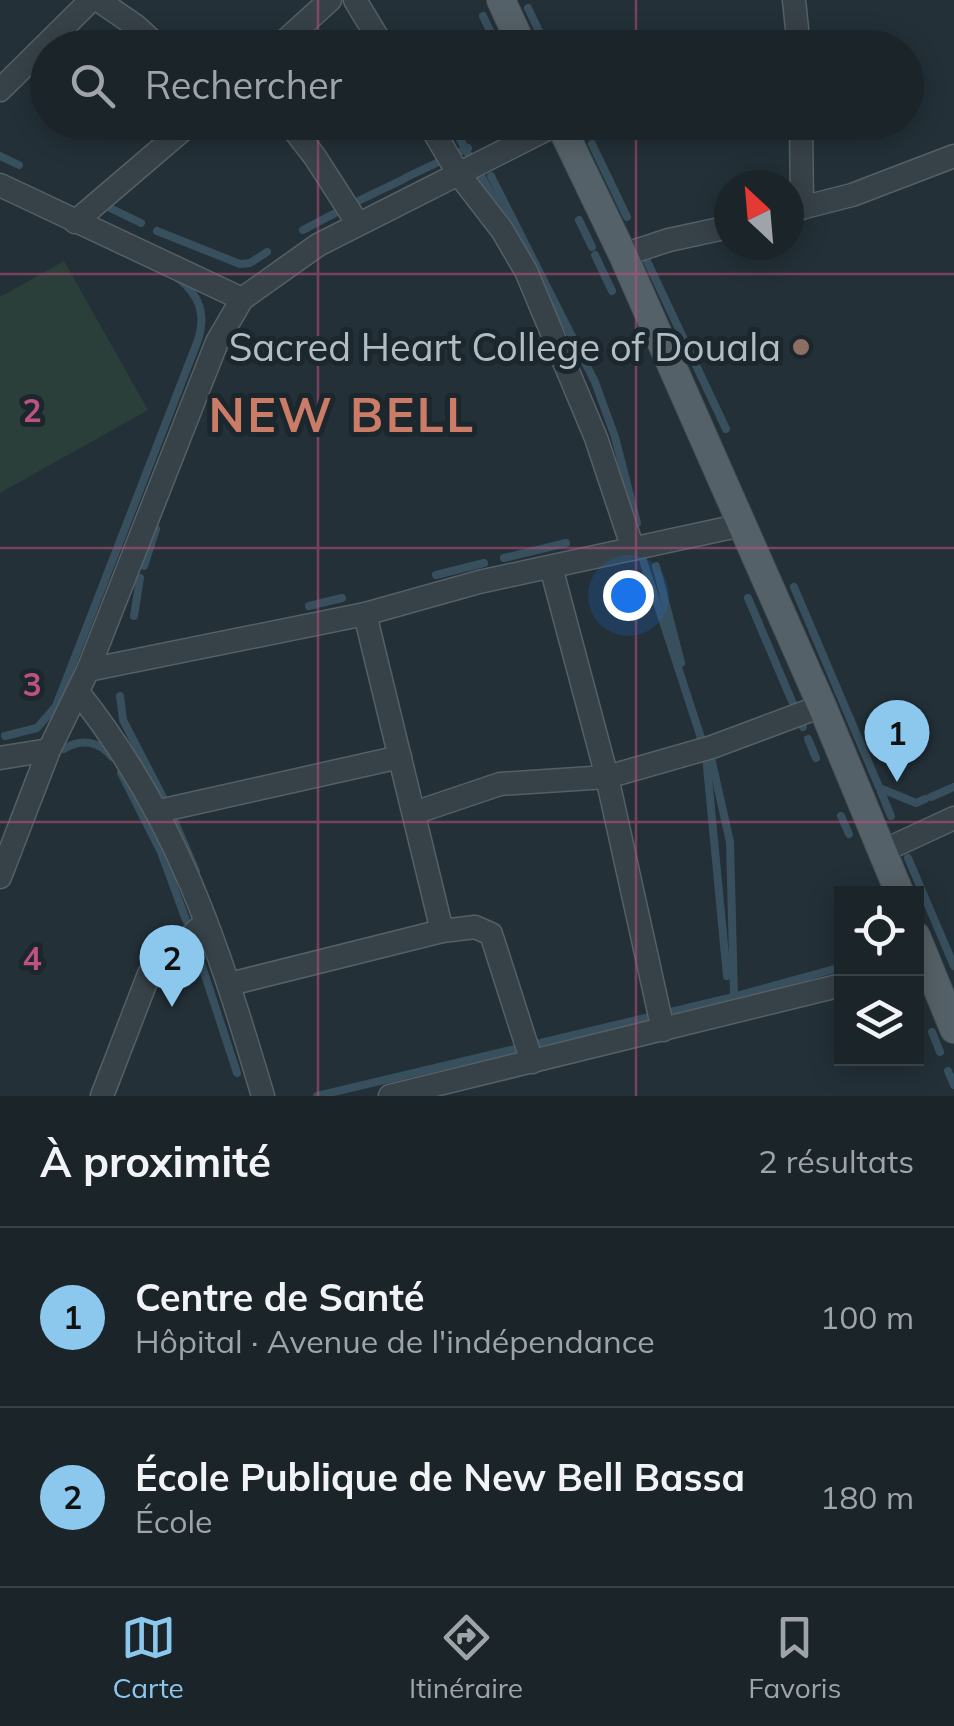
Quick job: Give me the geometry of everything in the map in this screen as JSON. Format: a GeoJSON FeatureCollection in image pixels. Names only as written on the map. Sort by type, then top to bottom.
{"type":"FeatureCollection","features":[{"type":"Feature","properties":{"kind":"main road"},"geometry":{"type":"LineString","coordinates":[[500,0],[514,30]]}},
{"type":"Feature","properties":{"kind":"main road"},"geometry":{"type":"LineString","coordinates":[[567,140],[623,255],[822,706],[897,886]]}},
{"type":"Feature","properties":{"kind":"main road"},"geometry":{"type":"LineString","coordinates":[[924,963],[954,1028]]}},
{"type":"Feature","properties":{"kind":"street"},"geometry":{"type":"LineString","coordinates":[[63,30],[94,0],[140,30]]}},
{"type":"Feature","properties":{"kind":"street"},"geometry":{"type":"LineString","coordinates":[[297,30],[330,0]]}},
{"type":"Feature","properties":{"kind":"street"},"geometry":{"type":"LineString","coordinates":[[356,0],[374,30]]}},
{"type":"Feature","properties":{"kind":"street"},"geometry":{"type":"LineString","coordinates":[[794,0],[796,30]]}},
{"type":"Feature","properties":{"kind":"street"},"geometry":{"type":"LineString","coordinates":[[0,90],[30,61]]}},
{"type":"Feature","properties":{"kind":"street"},"geometry":{"type":"LineString","coordinates":[[75,222],[171,140]]}},
{"type":"Feature","properties":{"kind":"street"},"geometry":{"type":"LineString","coordinates":[[300,140],[358,224]]}},
{"type":"Feature","properties":{"kind":"street"},"geometry":{"type":"LineString","coordinates":[[439,140],[526,270],[596,438],[633,549]]}},
{"type":"Feature","properties":{"kind":"street"},"geometry":{"type":"LineString","coordinates":[[0,877],[49,750],[88,670],[217,342],[242,299],[318,245],[525,140]]}},
{"type":"Feature","properties":{"kind":"street"},"geometry":{"type":"LineString","coordinates":[[798,170],[800,140]]}},
{"type":"Feature","properties":{"kind":"street"},"geometry":{"type":"LineString","coordinates":[[804,207],[852,195],[954,156]]}},
{"type":"Feature","properties":{"kind":"street"},"geometry":{"type":"LineString","coordinates":[[0,186],[242,299]]}},
{"type":"Feature","properties":{"kind":"street"},"geometry":{"type":"LineString","coordinates":[[623,255],[714,231]]}},
{"type":"Feature","properties":{"kind":"street"},"geometry":{"type":"LineString","coordinates":[[88,670],[365,614],[479,582],[742,525]]}},
{"type":"Feature","properties":{"kind":"street"},"geometry":{"type":"LineString","coordinates":[[551,568],[607,777],[663,1030]]}},
{"type":"Feature","properties":{"kind":"street"},"geometry":{"type":"LineString","coordinates":[[365,614],[442,931]]}},
{"type":"Feature","properties":{"kind":"street"},"geometry":{"type":"LineString","coordinates":[[78,692],[113,737],[159,811],[230,984],[263,1096]]}},
{"type":"Feature","properties":{"kind":"street"},"geometry":{"type":"LineString","coordinates":[[414,814],[500,784],[607,777],[712,748],[822,706]]}},
{"type":"Feature","properties":{"kind":"street"},"geometry":{"type":"LineString","coordinates":[[0,758],[49,750]]}},
{"type":"Feature","properties":{"kind":"street"},"geometry":{"type":"LineString","coordinates":[[159,811],[400,756]]}},
{"type":"Feature","properties":{"kind":"street"},"geometry":{"type":"LineString","coordinates":[[883,851],[954,818]]}},
{"type":"Feature","properties":{"kind":"street"},"geometry":{"type":"LineString","coordinates":[[102,1096],[149,974],[206,922]]}},
{"type":"Feature","properties":{"kind":"street"},"geometry":{"type":"LineString","coordinates":[[230,984],[442,931],[476,928],[491,934],[532,1062]]}},
{"type":"Feature","properties":{"kind":"street"},"geometry":{"type":"LineString","coordinates":[[390,1096],[834,987]]}},
{"type":"Feature","properties":{"kind":"green space"},"geometry":{"type":"Polygon","coordinates":[[[64,261],[148,410],[0,493],[0,297],[64,261]]]}},
{"type":"Feature","properties":{"kind":"waterway"},"geometry":{"type":"LineString","coordinates":[[528,8],[538,30]]}},
{"type":"Feature","properties":{"kind":"waterway"},"geometry":{"type":"LineString","coordinates":[[483,16],[490,30]]}},
{"type":"Feature","properties":{"kind":"waterway"},"geometry":{"type":"LineString","coordinates":[[460,140],[508,223]]}},
{"type":"Feature","properties":{"kind":"waterway"},"geometry":{"type":"LineString","coordinates":[[592,144],[627,217]]}},
{"type":"Feature","properties":{"kind":"waterway"},"geometry":{"type":"LineString","coordinates":[[407,177],[468,148]]}},
{"type":"Feature","properties":{"kind":"waterway"},"geometry":{"type":"LineString","coordinates":[[0,156],[19,165]]}},
{"type":"Feature","properties":{"kind":"waterway"},"geometry":{"type":"LineString","coordinates":[[491,176],[595,382],[615,437],[637,523]]}},
{"type":"Feature","properties":{"kind":"waterway"},"geometry":{"type":"LineString","coordinates":[[356,202],[404,179]]}},
{"type":"Feature","properties":{"kind":"waterway"},"geometry":{"type":"LineString","coordinates":[[108,207],[141,223]]}},
{"type":"Feature","properties":{"kind":"waterway"},"geometry":{"type":"LineString","coordinates":[[303,230],[343,209]]}},
{"type":"Feature","properties":{"kind":"waterway"},"geometry":{"type":"LineString","coordinates":[[579,220],[592,247]]}},
{"type":"Feature","properties":{"kind":"waterway"},"geometry":{"type":"LineString","coordinates":[[157,231],[240,264],[250,263],[267,252]]}},
{"type":"Feature","properties":{"kind":"waterway"},"geometry":{"type":"LineString","coordinates":[[595,255],[612,291]]}},
{"type":"Feature","properties":{"kind":"waterway"},"geometry":{"type":"LineString","coordinates":[[647,261],[726,429]]}},
{"type":"Feature","properties":{"kind":"waterway"},"geometry":{"type":"LineString","coordinates":[[5,736],[37,728],[56,706],[198,340],[199,306],[179,279]]}},
{"type":"Feature","properties":{"kind":"waterway"},"geometry":{"type":"LineString","coordinates":[[144,566],[156,529]]}},
{"type":"Feature","properties":{"kind":"waterway"},"geometry":{"type":"LineString","coordinates":[[504,558],[566,543]]}},
{"type":"Feature","properties":{"kind":"waterway"},"geometry":{"type":"LineString","coordinates":[[641,554],[702,741]]}},
{"type":"Feature","properties":{"kind":"waterway"},"geometry":{"type":"LineString","coordinates":[[436,575],[484,563]]}},
{"type":"Feature","properties":{"kind":"waterway"},"geometry":{"type":"LineString","coordinates":[[656,566],[681,663]]}},
{"type":"Feature","properties":{"kind":"waterway"},"geometry":{"type":"LineString","coordinates":[[134,616],[140,578]]}},
{"type":"Feature","properties":{"kind":"waterway"},"geometry":{"type":"LineString","coordinates":[[794,587],[879,787]]}},
{"type":"Feature","properties":{"kind":"waterway"},"geometry":{"type":"LineString","coordinates":[[309,606],[342,598]]}},
{"type":"Feature","properties":{"kind":"waterway"},"geometry":{"type":"LineString","coordinates":[[748,598],[803,727]]}},
{"type":"Feature","properties":{"kind":"waterway"},"geometry":{"type":"LineString","coordinates":[[120,696],[123,720],[167,805]]}},
{"type":"Feature","properties":{"kind":"waterway"},"geometry":{"type":"LineString","coordinates":[[808,739],[816,758]]}},
{"type":"Feature","properties":{"kind":"waterway"},"geometry":{"type":"LineString","coordinates":[[64,749],[90,743],[112,757]]}},
{"type":"Feature","properties":{"kind":"waterway"},"geometry":{"type":"LineString","coordinates":[[710,753],[730,842],[734,996]]}},
{"type":"Feature","properties":{"kind":"waterway"},"geometry":{"type":"LineString","coordinates":[[706,756],[727,976]]}},
{"type":"Feature","properties":{"kind":"waterway"},"geometry":{"type":"LineString","coordinates":[[121,773],[161,852],[186,920]]}},
{"type":"Feature","properties":{"kind":"waterway"},"geometry":{"type":"LineString","coordinates":[[931,797],[954,787]]}},
{"type":"Feature","properties":{"kind":"waterway"},"geometry":{"type":"LineString","coordinates":[[882,789],[916,803],[925,799]]}},
{"type":"Feature","properties":{"kind":"waterway"},"geometry":{"type":"LineString","coordinates":[[881,792],[891,816]]}},
{"type":"Feature","properties":{"kind":"waterway"},"geometry":{"type":"LineString","coordinates":[[170,811],[196,871]]}},
{"type":"Feature","properties":{"kind":"waterway"},"geometry":{"type":"LineString","coordinates":[[841,816],[849,834]]}},
{"type":"Feature","properties":{"kind":"waterway"},"geometry":{"type":"LineString","coordinates":[[908,858],[954,966]]}},
{"type":"Feature","properties":{"kind":"waterway"},"geometry":{"type":"LineString","coordinates":[[198,954],[237,1073]]}},
{"type":"Feature","properties":{"kind":"waterway"},"geometry":{"type":"LineString","coordinates":[[317,1096],[834,969]]}},
{"type":"Feature","properties":{"kind":"waterway"},"geometry":{"type":"LineString","coordinates":[[932,1032],[940,1052]]}},
{"type":"Feature","properties":{"kind":"waterway"},"geometry":{"type":"LineString","coordinates":[[948,1071],[954,1085]]}},
{"type":"Feature","properties":{"kind":"place","name":"Sacred Heart College of Douala"},"geometry":{"type":"Point","coordinates":[801,347]}},
{"type":"Feature","properties":{"kind":"place","name":"Centre de Santé"},"geometry":{"type":"Point","coordinates":[897,782]}},
{"type":"Feature","properties":{"kind":"place","name":"École Publique de New Bell Bassa"},"geometry":{"type":"Point","coordinates":[172,1007]}},
{"type":"Feature","properties":{"kind":"district","name":"NEW BELL"},"geometry":{"type":"Point","coordinates":[342,414]}}]}
